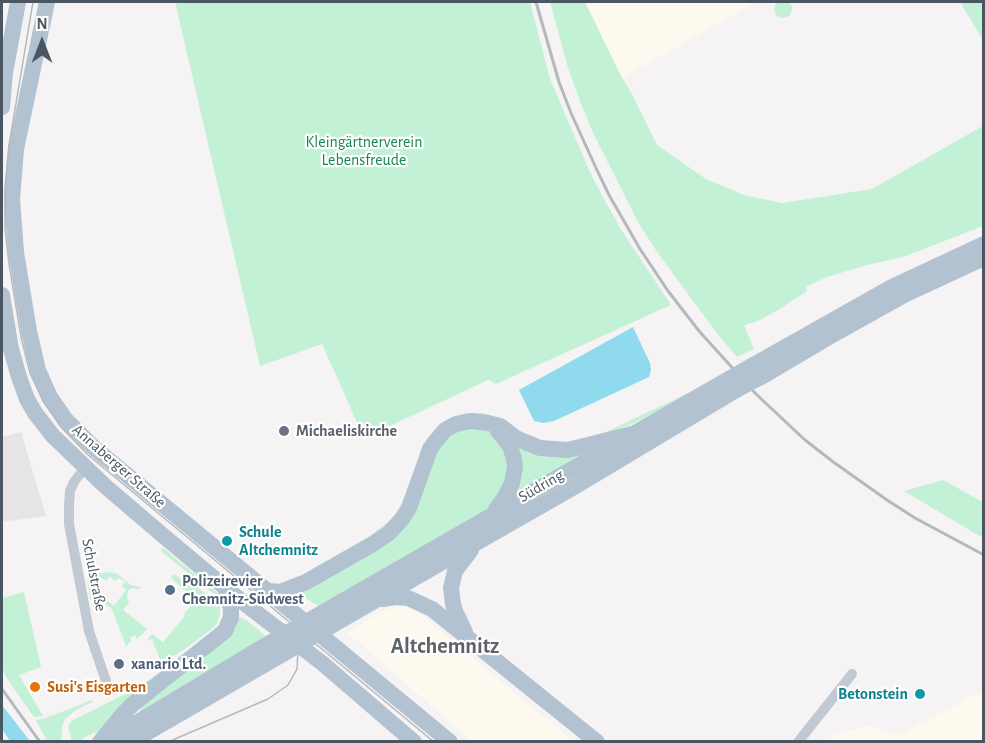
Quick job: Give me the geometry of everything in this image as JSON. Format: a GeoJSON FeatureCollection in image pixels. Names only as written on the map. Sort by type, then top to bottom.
{"type":"FeatureCollection","features":[{"type":"Feature","properties":{"kind":"main road"},"geometry":{"type":"LineString","coordinates":[[2,107],[5,73],[18,2]]}},
{"type":"Feature","properties":{"kind":"main road","name":"Annaberger Straße"},"geometry":{"type":"LineString","coordinates":[[47,2],[16,149],[12,199],[16,252],[34,354],[44,383],[58,409],[78,433],[118,469],[182,519],[450,741]]}},
{"type":"Feature","properties":{"kind":"main road","name":"Südring"},"geometry":{"type":"LineString","coordinates":[[349,607],[379,599],[477,542],[892,287],[984,244]]}},
{"type":"Feature","properties":{"kind":"main road","name":"Südring"},"geometry":{"type":"LineString","coordinates":[[755,372],[837,332],[906,294],[984,258]]}},
{"type":"Feature","properties":{"kind":"main road","name":"Annaberger Straße"},"geometry":{"type":"LineString","coordinates":[[2,296],[11,349],[27,399],[53,436],[85,468],[166,538],[322,663],[414,741]]}},
{"type":"Feature","properties":{"kind":"main road","name":"Südring"},"geometry":{"type":"LineString","coordinates":[[102,741],[257,660],[349,607],[449,540],[632,434],[734,384]]}},
{"type":"Feature","properties":{"kind":"main road"},"geometry":{"type":"LineString","coordinates":[[268,591],[280,592],[306,582],[374,544],[389,533],[409,508],[430,449],[439,435],[450,426],[471,421],[488,423],[500,426],[516,438],[540,448],[567,450],[632,434]]}},
{"type":"Feature","properties":{"kind":"main road"},"geometry":{"type":"LineString","coordinates":[[488,423],[510,446],[515,467],[509,490],[492,514]]}},
{"type":"Feature","properties":{"kind":"main road"},"geometry":{"type":"LineString","coordinates":[[432,609],[420,587],[420,575],[429,560],[449,540]]}},
{"type":"Feature","properties":{"kind":"main road"},"geometry":{"type":"LineString","coordinates":[[466,636],[455,611],[451,588],[455,571],[477,542]]}},
{"type":"Feature","properties":{"kind":"main road"},"geometry":{"type":"LineString","coordinates":[[303,621],[299,600],[306,582]]}},
{"type":"Feature","properties":{"kind":"main road"},"geometry":{"type":"LineString","coordinates":[[102,741],[133,704],[225,631],[231,617],[231,609],[225,587]]}},
{"type":"Feature","properties":{"kind":"main road"},"geometry":{"type":"LineString","coordinates":[[379,599],[408,598],[432,609],[597,741]]}},
{"type":"Feature","properties":{"kind":"main road","name":"Südring"},"geometry":{"type":"LineString","coordinates":[[131,741],[257,660]]}},
{"type":"Feature","properties":{"kind":"street","name":"Schulstraße"},"geometry":{"type":"LineString","coordinates":[[85,468],[74,482],[70,492],[69,524],[89,631],[109,690]]}},
{"type":"Feature","properties":{"kind":"street"},"geometry":{"type":"LineString","coordinates":[[798,741],[852,674]]}},
{"type":"Feature","properties":{"kind":"shaded area"},"geometry":{"type":"Polygon","coordinates":[[[585,2],[756,2],[622,78],[585,2]]]}},
{"type":"Feature","properties":{"kind":"shaded area"},"geometry":{"type":"Polygon","coordinates":[[[21,432],[46,516],[2,522],[2,437],[21,432]]]}},
{"type":"Feature","properties":{"kind":"shaded area"},"geometry":{"type":"Polygon","coordinates":[[[396,606],[415,609],[574,741],[472,741],[348,633],[376,614],[396,606]]]}},
{"type":"Feature","properties":{"kind":"shaded area"},"geometry":{"type":"Polygon","coordinates":[[[983,691],[983,741],[819,742],[842,732],[870,726],[896,736],[983,691]]]}},
{"type":"Feature","properties":{"kind":"green space"},"geometry":{"type":"Polygon","coordinates":[[[783,0],[789,3],[792,9],[789,15],[783,18],[777,15],[774,9],[777,3],[783,0]]]}},
{"type":"Feature","properties":{"kind":"green space","name":"Kleingärtnerverein Lebensfreude"},"geometry":{"type":"Polygon","coordinates":[[[175,2],[530,2],[550,79],[591,174],[622,231],[671,305],[496,384],[488,380],[364,438],[322,344],[260,366],[175,2]]]}},
{"type":"Feature","properties":{"kind":"green space"},"geometry":{"type":"Polygon","coordinates":[[[550,2],[585,2],[657,145],[706,179],[744,195],[782,203],[872,189],[983,126],[983,226],[903,257],[827,277],[806,287],[807,291],[778,310],[756,322],[744,325],[754,349],[737,357],[657,252],[638,222],[593,133],[580,101],[568,68],[550,2]]]}},
{"type":"Feature","properties":{"kind":"green space"},"geometry":{"type":"Polygon","coordinates":[[[960,2],[983,2],[983,40],[960,2]]]}},
{"type":"Feature","properties":{"kind":"green space"},"geometry":{"type":"Polygon","coordinates":[[[688,393],[695,393],[632,424],[588,441],[567,446],[548,445],[526,439],[498,421],[485,416],[469,414],[453,419],[438,428],[429,439],[404,506],[396,520],[372,540],[289,585],[290,579],[295,579],[370,536],[393,518],[401,505],[425,444],[436,428],[448,419],[465,413],[483,413],[495,417],[521,434],[538,441],[557,444],[573,443],[606,432],[688,393]]]}},
{"type":"Feature","properties":{"kind":"green space"},"geometry":{"type":"Polygon","coordinates":[[[462,422],[540,448],[632,434],[320,607],[300,597],[302,589],[389,533],[430,449],[462,422]]]}},
{"type":"Feature","properties":{"kind":"green space"},"geometry":{"type":"Polygon","coordinates":[[[943,480],[983,502],[983,538],[904,491],[943,480]]]}},
{"type":"Feature","properties":{"kind":"green space"},"geometry":{"type":"Polygon","coordinates":[[[163,548],[219,594],[225,603],[161,551],[163,548]]]}},
{"type":"Feature","properties":{"kind":"green space"},"geometry":{"type":"Polygon","coordinates":[[[109,572],[117,574],[131,585],[140,587],[128,591],[129,603],[123,610],[147,629],[137,639],[135,635],[130,638],[131,641],[126,646],[112,609],[95,595],[90,600],[87,575],[102,587],[98,593],[114,606],[126,590],[122,586],[125,582],[119,578],[115,581],[110,576],[106,581],[96,574],[109,572]]]}},
{"type":"Feature","properties":{"kind":"green space"},"geometry":{"type":"Polygon","coordinates":[[[174,574],[185,583],[189,580],[215,602],[220,607],[220,614],[217,624],[209,631],[161,663],[152,639],[146,641],[152,634],[163,642],[196,600],[171,578],[174,574]]]}},
{"type":"Feature","properties":{"kind":"green space"},"geometry":{"type":"Polygon","coordinates":[[[24,592],[41,667],[19,675],[43,716],[35,717],[2,668],[2,598],[24,592]]]}},
{"type":"Feature","properties":{"kind":"green space"},"geometry":{"type":"Polygon","coordinates":[[[234,615],[246,620],[267,637],[139,713],[140,709],[234,615]]]}},
{"type":"Feature","properties":{"kind":"green space"},"geometry":{"type":"Polygon","coordinates":[[[179,661],[97,735],[95,732],[78,741],[72,741],[68,727],[71,721],[131,691],[179,661]]]}},
{"type":"Feature","properties":{"kind":"green space"},"geometry":{"type":"Polygon","coordinates":[[[92,700],[65,719],[62,726],[62,737],[59,741],[47,741],[36,720],[92,700]]]}},
{"type":"Feature","properties":{"kind":"water"},"geometry":{"type":"Polygon","coordinates":[[[633,327],[650,363],[649,377],[554,421],[543,423],[534,421],[519,390],[633,327]]]}},
{"type":"Feature","properties":{"kind":"water"},"geometry":{"type":"Polygon","coordinates":[[[2,705],[30,741],[10,741],[2,729],[2,705]]]}},
{"type":"Feature","properties":{"kind":"tram line"},"geometry":{"type":"LineString","coordinates":[[33,2],[9,145],[5,188],[5,228],[21,337],[30,373],[43,401],[61,427],[87,454],[434,742]]}},
{"type":"Feature","properties":{"kind":"tram line"},"geometry":{"type":"LineString","coordinates":[[168,742],[268,699],[288,685],[297,669],[298,650],[293,633],[284,624]]}},
{"type":"Feature","properties":{"kind":"railway"},"geometry":{"type":"LineString","coordinates":[[536,2],[559,82],[609,195],[640,249],[668,291],[699,331],[756,394],[805,440],[915,518],[984,555]]}},
{"type":"Feature","properties":{"kind":"railway"},"geometry":{"type":"LineString","coordinates":[[2,689],[40,742]]}},
{"type":"Feature","properties":{"kind":"place","name":"Michaeliskirche"},"geometry":{"type":"Point","coordinates":[284,431]}},
{"type":"Feature","properties":{"kind":"place","name":"Schule Altchemnitz"},"geometry":{"type":"Point","coordinates":[227,541]}},
{"type":"Feature","properties":{"kind":"place","name":"Polizeirevier Chemnitz-Südwest"},"geometry":{"type":"Point","coordinates":[170,590]}},
{"type":"Feature","properties":{"kind":"place","name":"xanario Ltd."},"geometry":{"type":"Point","coordinates":[119,664]}},
{"type":"Feature","properties":{"kind":"place","name":"Susi's Eisgarten"},"geometry":{"type":"Point","coordinates":[35,687]}},
{"type":"Feature","properties":{"kind":"place","name":"Betonstein"},"geometry":{"type":"Point","coordinates":[920,694]}},
{"type":"Feature","properties":{"kind":"district","name":"Altchemnitz"},"geometry":{"type":"Point","coordinates":[445,646]}}]}
